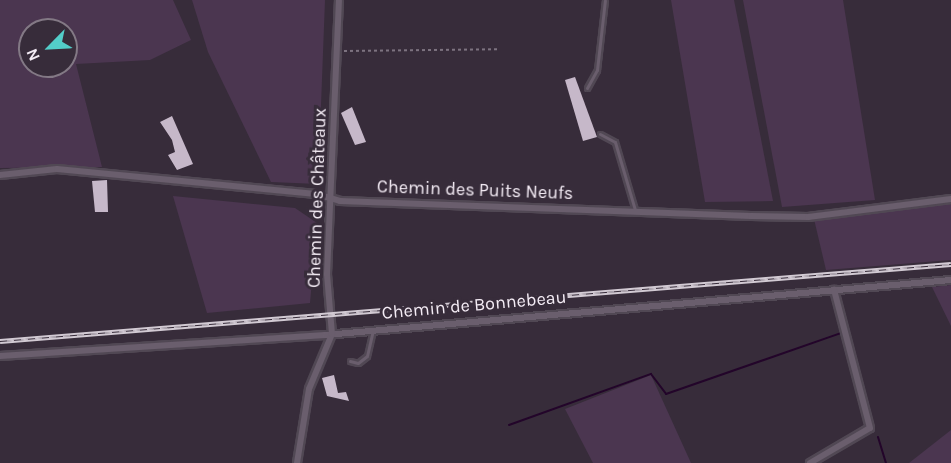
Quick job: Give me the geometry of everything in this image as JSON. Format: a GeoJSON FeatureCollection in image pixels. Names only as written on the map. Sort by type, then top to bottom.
{"type":"FeatureCollection","features":[{"type":"Feature","properties":{"kind":"street","name":"Chemin des Châteaux"},"geometry":{"type":"LineString","coordinates":[[297,463],[309,389],[332,334],[327,274],[339,0]]}},
{"type":"Feature","properties":{"kind":"street","name":"Chemin des Puits Neufs"},"geometry":{"type":"LineString","coordinates":[[0,175],[57,169],[331,198],[808,217],[951,199]]}},
{"type":"Feature","properties":{"kind":"street","name":"Chemin de Bonnebeau"},"geometry":{"type":"LineString","coordinates":[[0,356],[332,334],[373,328],[951,280]]}},
{"type":"Feature","properties":{"kind":"street"},"geometry":{"type":"LineString","coordinates":[[810,463],[870,428],[834,290]]}},
{"type":"Feature","properties":{"kind":"lane"},"geometry":{"type":"LineString","coordinates":[[587,88],[597,70],[605,0]]}},
{"type":"Feature","properties":{"kind":"lane"},"geometry":{"type":"LineString","coordinates":[[600,134],[615,142],[635,210]]}},
{"type":"Feature","properties":{"kind":"lane"},"geometry":{"type":"LineString","coordinates":[[350,361],[358,363],[367,356],[373,328]]}},
{"type":"Feature","properties":{"kind":"path"},"geometry":{"type":"LineString","coordinates":[[337,51],[496,49]]}},
{"type":"Feature","properties":{"kind":"shaded area"},"geometry":{"type":"Polygon","coordinates":[[[0,0],[173,0],[191,40],[150,60],[78,64],[78,18],[18,18],[18,78],[78,78],[78,72],[102,167],[0,168],[0,0]]]}},
{"type":"Feature","properties":{"kind":"shaded area"},"geometry":{"type":"Polygon","coordinates":[[[192,0],[325,0],[318,184],[271,182],[208,52],[192,0]]]}},
{"type":"Feature","properties":{"kind":"shaded area"},"geometry":{"type":"Polygon","coordinates":[[[671,0],[734,0],[773,201],[705,202],[671,0]]]}},
{"type":"Feature","properties":{"kind":"shaded area"},"geometry":{"type":"Polygon","coordinates":[[[743,0],[843,0],[875,200],[782,207],[743,0]]]}},
{"type":"Feature","properties":{"kind":"shaded area"},"geometry":{"type":"Polygon","coordinates":[[[173,196],[295,208],[317,223],[310,303],[207,313],[173,196]]]}},
{"type":"Feature","properties":{"kind":"shaded area"},"geometry":{"type":"Polygon","coordinates":[[[951,204],[951,260],[826,270],[814,219],[951,204]]]}},
{"type":"Feature","properties":{"kind":"shaded area"},"geometry":{"type":"Polygon","coordinates":[[[951,285],[951,326],[932,287],[951,285]]]}},
{"type":"Feature","properties":{"kind":"shaded area"},"geometry":{"type":"Polygon","coordinates":[[[651,375],[691,463],[593,463],[565,409],[651,375]]]}},
{"type":"Feature","properties":{"kind":"shaded area"},"geometry":{"type":"Polygon","coordinates":[[[951,430],[951,463],[909,463],[951,430]]]}},
{"type":"Feature","properties":{"kind":"building"},"geometry":{"type":"Polygon","coordinates":[[[575,77],[597,137],[583,141],[565,80],[575,77]]]}},
{"type":"Feature","properties":{"kind":"building"},"geometry":{"type":"Polygon","coordinates":[[[352,107],[366,142],[355,145],[341,113],[352,107]]]}},
{"type":"Feature","properties":{"kind":"building"},"geometry":{"type":"Polygon","coordinates":[[[172,116],[193,164],[177,170],[168,155],[175,152],[172,140],[160,122],[172,116]]]}},
{"type":"Feature","properties":{"kind":"building"},"geometry":{"type":"Polygon","coordinates":[[[107,180],[108,212],[95,212],[92,181],[107,180]]]}},
{"type":"Feature","properties":{"kind":"building"},"geometry":{"type":"Polygon","coordinates":[[[334,375],[338,393],[346,392],[349,401],[327,396],[322,378],[334,375]]]}},
{"type":"Feature","properties":{"kind":"waterway"},"geometry":{"type":"LineString","coordinates":[[509,425],[651,374],[666,394],[841,333]]}},
{"type":"Feature","properties":{"kind":"waterway"},"geometry":{"type":"LineString","coordinates":[[878,437],[886,463]]}},
{"type":"Feature","properties":{"kind":"railway"},"geometry":{"type":"LineString","coordinates":[[0,341],[951,264]]}}]}
